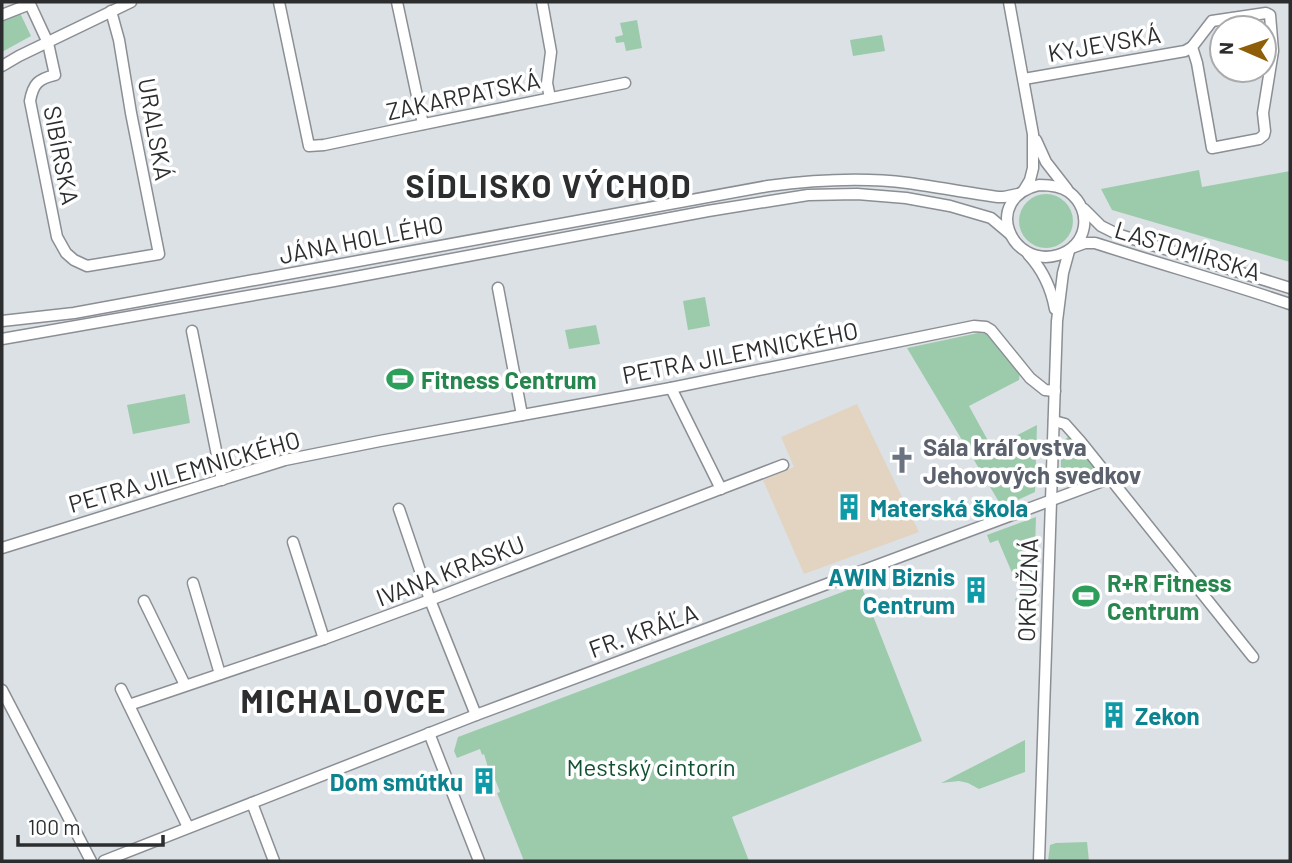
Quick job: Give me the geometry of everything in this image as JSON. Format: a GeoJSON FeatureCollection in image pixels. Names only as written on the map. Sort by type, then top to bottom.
{"type":"FeatureCollection","features":[{"type":"Feature","properties":{"kind":"street"},"geometry":{"type":"LineString","coordinates":[[2,66],[131,2]]}},
{"type":"Feature","properties":{"kind":"street","name":"ZAKARPATSKÁ"},"geometry":{"type":"LineString","coordinates":[[279,2],[309,146],[625,83]]}},
{"type":"Feature","properties":{"kind":"street"},"geometry":{"type":"LineString","coordinates":[[397,2],[423,124]]}},
{"type":"Feature","properties":{"kind":"street"},"geometry":{"type":"LineString","coordinates":[[542,2],[551,52],[547,83],[551,98]]}},
{"type":"Feature","properties":{"kind":"street"},"geometry":{"type":"LineString","coordinates":[[1009,2],[1033,134],[1032,174],[1008,210],[1007,225],[1015,242],[1039,267],[1049,284],[1057,321]]}},
{"type":"Feature","properties":{"kind":"street"},"geometry":{"type":"LineString","coordinates":[[2,15],[30,3],[48,43]]}},
{"type":"Feature","properties":{"kind":"street","name":"URALSKÁ"},"geometry":{"type":"LineString","coordinates":[[66,253],[88,266],[159,254],[119,40],[111,12]]}},
{"type":"Feature","properties":{"kind":"street","name":"KYJEVSKÁ"},"geometry":{"type":"LineString","coordinates":[[1024,79],[1185,51],[1192,47],[1212,21],[1266,13],[1270,15],[1273,51],[1263,113],[1265,131],[1259,139],[1212,148],[1192,47]]}},
{"type":"Feature","properties":{"kind":"street","name":"SIBÍRSKA"},"geometry":{"type":"LineString","coordinates":[[48,43],[55,75],[43,78],[37,83],[30,101],[57,237],[66,253]]}},
{"type":"Feature","properties":{"kind":"street"},"geometry":{"type":"LineString","coordinates":[[1033,134],[1046,162],[1069,192],[1096,221],[1117,234],[1290,288]]}},
{"type":"Feature","properties":{"kind":"street"},"geometry":{"type":"LineString","coordinates":[[856,180],[857,194]]}},
{"type":"Feature","properties":{"kind":"street","name":"JÁNA HOLLÉHO"},"geometry":{"type":"LineString","coordinates":[[2,321],[74,313],[794,183],[856,180],[906,183],[998,197],[1021,192]]}},
{"type":"Feature","properties":{"kind":"street"},"geometry":{"type":"LineString","coordinates":[[1021,192],[1047,185],[1069,192]]}},
{"type":"Feature","properties":{"kind":"street","name":"JÁNA HOLLÉHO"},"geometry":{"type":"LineString","coordinates":[[2,339],[808,195],[857,194],[906,198],[992,218],[1010,234]]}},
{"type":"Feature","properties":{"kind":"street"},"geometry":{"type":"LineString","coordinates":[[689,201],[692,214]]}},
{"type":"Feature","properties":{"kind":"street"},"geometry":{"type":"LineString","coordinates":[[1025,251],[1032,255],[1048,257],[1071,249],[1082,237],[1085,229],[1085,217],[1079,203]]}},
{"type":"Feature","properties":{"kind":"street","name":"LASTOMÍRSKA"},"geometry":{"type":"LineString","coordinates":[[1071,249],[1084,243],[1095,243],[1290,304]]}},
{"type":"Feature","properties":{"kind":"street"},"geometry":{"type":"LineString","coordinates":[[1057,321],[1063,273],[1071,249]]}},
{"type":"Feature","properties":{"kind":"street"},"geometry":{"type":"LineString","coordinates":[[1223,281],[1227,268]]}},
{"type":"Feature","properties":{"kind":"street"},"geometry":{"type":"LineString","coordinates":[[313,269],[316,284]]}},
{"type":"Feature","properties":{"kind":"street"},"geometry":{"type":"LineString","coordinates":[[498,288],[522,415]]}},
{"type":"Feature","properties":{"kind":"street"},"geometry":{"type":"LineString","coordinates":[[74,313],[76,327]]}},
{"type":"Feature","properties":{"kind":"street","name":"OKRUŽNÁ"},"geometry":{"type":"LineString","coordinates":[[1040,861],[1057,321]]}},
{"type":"Feature","properties":{"kind":"street","name":"PETRA JILEMNICKÉHO"},"geometry":{"type":"LineString","coordinates":[[2,548],[285,460],[380,440],[671,388],[980,326],[991,330],[1030,378],[1045,390],[1055,391]]}},
{"type":"Feature","properties":{"kind":"street"},"geometry":{"type":"LineString","coordinates":[[192,331],[222,480]]}},
{"type":"Feature","properties":{"kind":"street"},"geometry":{"type":"LineString","coordinates":[[671,388],[721,489]]}},
{"type":"Feature","properties":{"kind":"street"},"geometry":{"type":"LineString","coordinates":[[1054,421],[1069,428],[1253,657]]}},
{"type":"Feature","properties":{"kind":"street","name":"IVANA KRASKU"},"geometry":{"type":"LineString","coordinates":[[129,705],[324,639],[783,465]]}},
{"type":"Feature","properties":{"kind":"street","name":"FR. KRÁĽA"},"geometry":{"type":"LineString","coordinates":[[104,861],[476,715],[1111,478]]}},
{"type":"Feature","properties":{"kind":"street"},"geometry":{"type":"LineString","coordinates":[[399,509],[430,600],[476,715]]}},
{"type":"Feature","properties":{"kind":"street"},"geometry":{"type":"LineString","coordinates":[[293,542],[324,639]]}},
{"type":"Feature","properties":{"kind":"street"},"geometry":{"type":"LineString","coordinates":[[193,583],[220,674]]}},
{"type":"Feature","properties":{"kind":"street"},"geometry":{"type":"LineString","coordinates":[[144,600],[185,685]]}},
{"type":"Feature","properties":{"kind":"street"},"geometry":{"type":"LineString","coordinates":[[121,689],[188,827]]}},
{"type":"Feature","properties":{"kind":"street"},"geometry":{"type":"LineString","coordinates":[[2,690],[91,861]]}},
{"type":"Feature","properties":{"kind":"street"},"geometry":{"type":"LineString","coordinates":[[429,733],[478,861]]}},
{"type":"Feature","properties":{"kind":"street"},"geometry":{"type":"LineString","coordinates":[[251,803],[274,861]]}},
{"type":"Feature","properties":{"kind":"shaded area"},"geometry":{"type":"Polygon","coordinates":[[[857,404],[919,532],[804,574],[763,480],[794,467],[781,437],[857,404]]]}},
{"type":"Feature","properties":{"kind":"green space"},"geometry":{"type":"Polygon","coordinates":[[[20,13],[31,36],[2,52],[2,19],[20,13]]]}},
{"type":"Feature","properties":{"kind":"green space"},"geometry":{"type":"Polygon","coordinates":[[[637,20],[642,48],[626,51],[624,42],[616,43],[615,37],[623,35],[620,23],[637,20]]]}},
{"type":"Feature","properties":{"kind":"green space"},"geometry":{"type":"Polygon","coordinates":[[[882,35],[885,51],[853,56],[850,40],[882,35]]]}},
{"type":"Feature","properties":{"kind":"green space"},"geometry":{"type":"Polygon","coordinates":[[[1199,170],[1202,187],[1290,171],[1290,262],[1112,210],[1101,189],[1199,170]]]}},
{"type":"Feature","properties":{"kind":"green space"},"geometry":{"type":"Polygon","coordinates":[[[1046,194],[1065,202],[1073,221],[1065,240],[1046,248],[1027,240],[1019,221],[1027,202],[1046,194]]]}},
{"type":"Feature","properties":{"kind":"green space"},"geometry":{"type":"Polygon","coordinates":[[[705,297],[710,326],[688,330],[683,301],[705,297]]]}},
{"type":"Feature","properties":{"kind":"green space"},"geometry":{"type":"Polygon","coordinates":[[[596,325],[600,344],[569,349],[565,330],[596,325]]]}},
{"type":"Feature","properties":{"kind":"green space"},"geometry":{"type":"Polygon","coordinates":[[[978,333],[991,334],[1020,371],[1019,380],[969,406],[992,448],[1037,425],[1035,492],[1002,507],[907,348],[978,333]]]}},
{"type":"Feature","properties":{"kind":"green space"},"geometry":{"type":"Polygon","coordinates":[[[185,394],[190,423],[133,434],[127,405],[185,394]]]}},
{"type":"Feature","properties":{"kind":"green space"},"geometry":{"type":"Polygon","coordinates":[[[1068,437],[1072,437],[1098,472],[1094,477],[1068,486],[1061,480],[1061,444],[1068,437]]]}},
{"type":"Feature","properties":{"kind":"green space"},"geometry":{"type":"Polygon","coordinates":[[[1036,517],[1033,613],[1022,618],[1015,599],[1022,596],[998,540],[990,543],[987,535],[1036,517]]]}},
{"type":"Feature","properties":{"kind":"green space","name":"Mestský cintorín"},"geometry":{"type":"Polygon","coordinates":[[[861,585],[922,741],[732,817],[749,861],[524,861],[484,754],[482,755],[480,749],[457,758],[454,751],[458,737],[861,585]]]}},
{"type":"Feature","properties":{"kind":"green space"},"geometry":{"type":"Polygon","coordinates":[[[1025,740],[1025,772],[979,789],[959,781],[941,783],[1025,740]]]}},
{"type":"Feature","properties":{"kind":"green space"},"geometry":{"type":"Polygon","coordinates":[[[1087,842],[1089,861],[1048,861],[1050,845],[1087,842]]]}},
{"type":"Feature","properties":{"kind":"place","name":"Fitness Centrum"},"geometry":{"type":"Point","coordinates":[400,379]}},
{"type":"Feature","properties":{"kind":"place","name":"Sála kráľovstva Jehovových svedkov"},"geometry":{"type":"Point","coordinates":[902,460]}},
{"type":"Feature","properties":{"kind":"place","name":"Materská škola"},"geometry":{"type":"Point","coordinates":[849,507]}},
{"type":"Feature","properties":{"kind":"place","name":"AWIN Biznis Centrum"},"geometry":{"type":"Point","coordinates":[976,590]}},
{"type":"Feature","properties":{"kind":"place","name":"R+R Fitness Centrum"},"geometry":{"type":"Point","coordinates":[1086,596]}},
{"type":"Feature","properties":{"kind":"place","name":"Zekon"},"geometry":{"type":"Point","coordinates":[1114,715]}},
{"type":"Feature","properties":{"kind":"place","name":"Dom smútku"},"geometry":{"type":"Point","coordinates":[484,781]}},
{"type":"Feature","properties":{"kind":"district","name":"SÍDLISKO VÝCHOD"},"geometry":{"type":"Point","coordinates":[549,185]}},
{"type":"Feature","properties":{"kind":"district","name":"MICHALOVCE"},"geometry":{"type":"Point","coordinates":[344,700]}}]}
